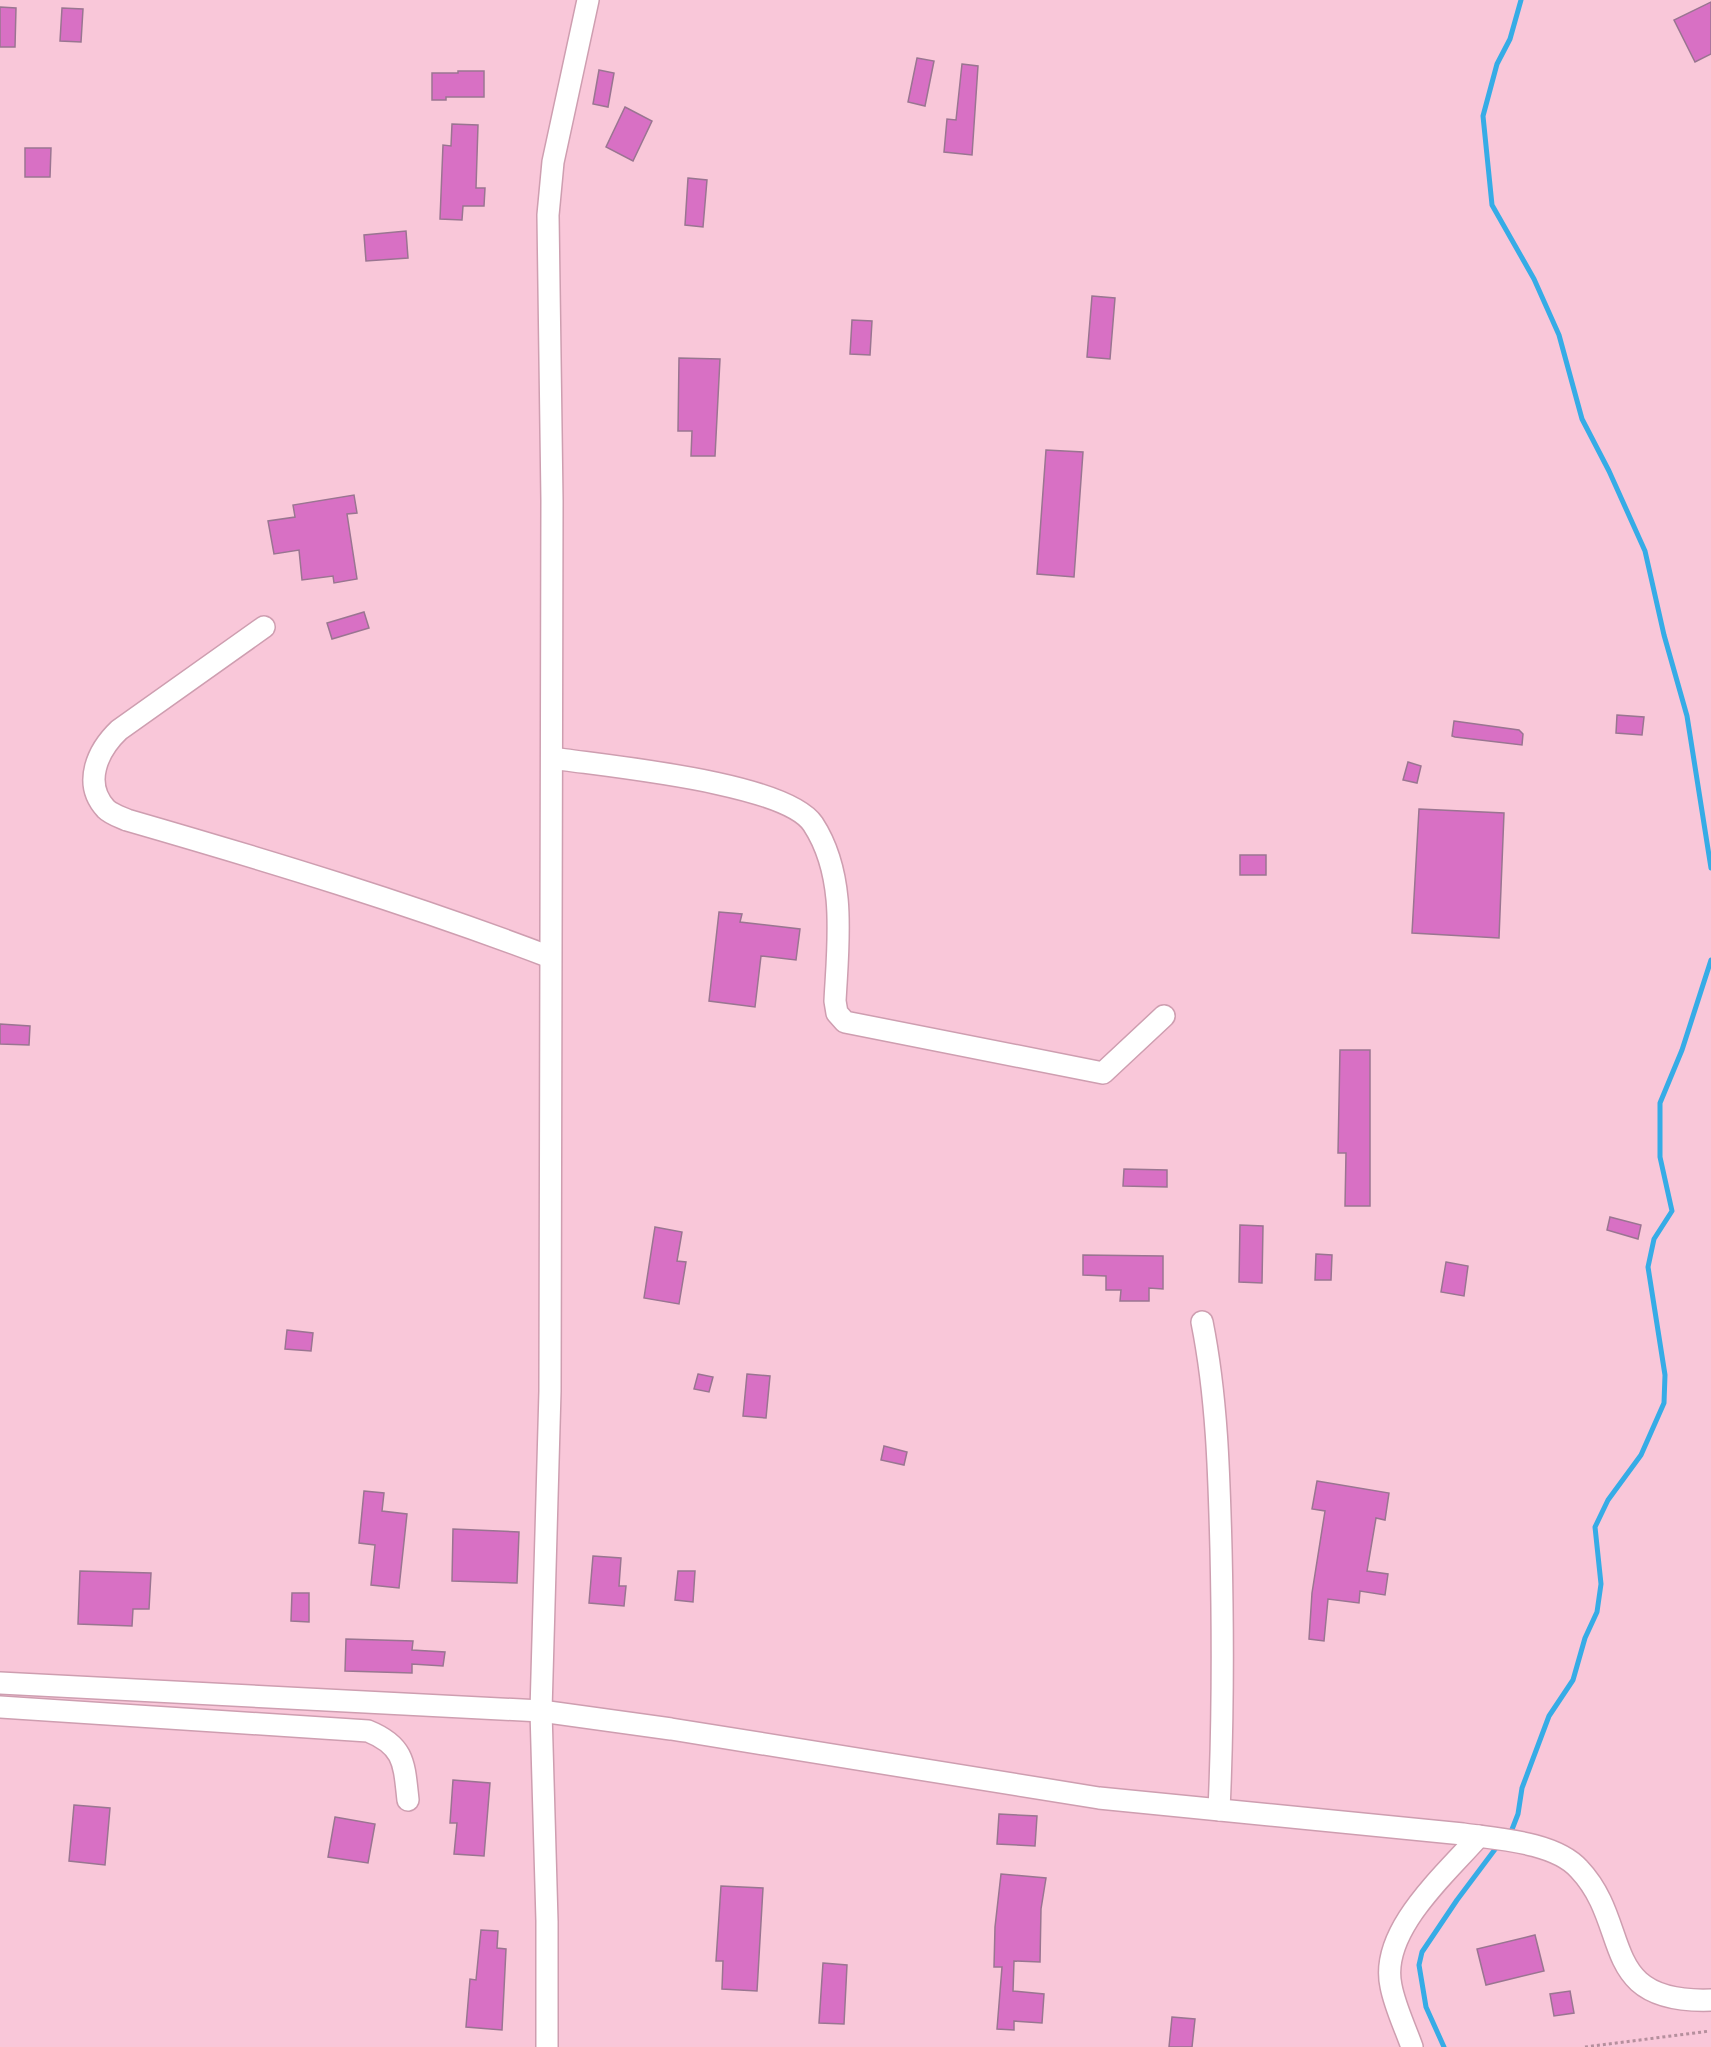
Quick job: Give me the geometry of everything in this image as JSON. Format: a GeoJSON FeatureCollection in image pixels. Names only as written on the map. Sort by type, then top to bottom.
{"type":"FeatureCollection","features":[{"type":"Feature","properties":{"kind":"street"},"geometry":{"type":"LineString","coordinates":[[547,2047],[547,1910],[541,1712],[550,1391],[552,758],[548,190],[588,0]]}},
{"type":"Feature","properties":{"kind":"street"},"geometry":{"type":"LineString","coordinates":[[264,627],[119,730],[103,746],[95,770],[96,793],[107,810],[127,820],[389,899],[550,957]]}},
{"type":"Feature","properties":{"kind":"street"},"geometry":{"type":"LineString","coordinates":[[552,758],[718,784],[758,794],[793,808],[812,822],[822,843],[838,902],[835,1001],[837,1013],[845,1022],[1103,1073],[1164,1016]]}},
{"type":"Feature","properties":{"kind":"street"},"geometry":{"type":"LineString","coordinates":[[1202,1322],[1214,1392],[1219,1466],[1222,1685],[1220,1810]]}},
{"type":"Feature","properties":{"kind":"street"},"geometry":{"type":"LineString","coordinates":[[0,1683],[541,1712],[728,1737],[1099,1798],[1479,1836],[1522,1843],[1554,1852],[1578,1867],[1590,1884],[1620,1955],[1632,1975],[1649,1990],[1670,1998],[1711,2000]]}},
{"type":"Feature","properties":{"kind":"street"},"geometry":{"type":"LineString","coordinates":[[0,1707],[368,1731],[387,1738],[398,1751],[405,1770],[408,1800]]}},
{"type":"Feature","properties":{"kind":"street"},"geometry":{"type":"LineString","coordinates":[[1412,2047],[1391,1985],[1390,1970],[1396,1940],[1407,1919],[1479,1836]]}},
{"type":"Feature","properties":{"kind":"path"},"geometry":{"type":"LineString","coordinates":[[1585,2047],[1710,2031]]}},
{"type":"Feature","properties":{"kind":"building"},"geometry":{"type":"Polygon","coordinates":[[[1711,2],[1711,54],[1695,62],[1674,20],[1711,2]]]}},
{"type":"Feature","properties":{"kind":"building"},"geometry":{"type":"Polygon","coordinates":[[[0,7],[16,8],[15,47],[0,47],[0,7]]]}},
{"type":"Feature","properties":{"kind":"building"},"geometry":{"type":"Polygon","coordinates":[[[62,8],[83,9],[81,42],[60,41],[62,8]]]}},
{"type":"Feature","properties":{"kind":"building"},"geometry":{"type":"Polygon","coordinates":[[[917,58],[934,61],[925,106],[908,102],[917,58]]]}},
{"type":"Feature","properties":{"kind":"building"},"geometry":{"type":"Polygon","coordinates":[[[962,64],[978,66],[972,155],[944,152],[947,119],[956,120],[962,64]]]}},
{"type":"Feature","properties":{"kind":"building"},"geometry":{"type":"Polygon","coordinates":[[[599,70],[614,73],[608,107],[593,104],[599,70]]]}},
{"type":"Feature","properties":{"kind":"building"},"geometry":{"type":"Polygon","coordinates":[[[458,71],[484,71],[484,97],[446,97],[446,100],[432,100],[432,73],[458,73],[458,71]]]}},
{"type":"Feature","properties":{"kind":"building"},"geometry":{"type":"Polygon","coordinates":[[[625,107],[652,121],[633,161],[606,147],[625,107]]]}},
{"type":"Feature","properties":{"kind":"building"},"geometry":{"type":"Polygon","coordinates":[[[452,124],[478,125],[476,188],[485,188],[484,206],[463,206],[462,220],[440,219],[443,145],[451,146],[452,124]]]}},
{"type":"Feature","properties":{"kind":"building"},"geometry":{"type":"Polygon","coordinates":[[[25,148],[51,148],[50,177],[25,177],[25,148]]]}},
{"type":"Feature","properties":{"kind":"building"},"geometry":{"type":"Polygon","coordinates":[[[688,178],[707,180],[703,227],[685,225],[688,178]]]}},
{"type":"Feature","properties":{"kind":"building"},"geometry":{"type":"Polygon","coordinates":[[[406,231],[408,258],[366,261],[364,235],[406,231]]]}},
{"type":"Feature","properties":{"kind":"building"},"geometry":{"type":"Polygon","coordinates":[[[1092,296],[1115,298],[1110,359],[1087,357],[1092,296]]]}},
{"type":"Feature","properties":{"kind":"building"},"geometry":{"type":"Polygon","coordinates":[[[852,320],[872,321],[870,355],[850,354],[852,320]]]}},
{"type":"Feature","properties":{"kind":"building"},"geometry":{"type":"Polygon","coordinates":[[[679,358],[720,359],[715,456],[691,456],[692,431],[678,431],[679,358]]]}},
{"type":"Feature","properties":{"kind":"building"},"geometry":{"type":"Polygon","coordinates":[[[1046,450],[1083,452],[1074,577],[1037,574],[1046,450]]]}},
{"type":"Feature","properties":{"kind":"building"},"geometry":{"type":"Polygon","coordinates":[[[354,495],[357,513],[347,514],[357,579],[334,583],[333,576],[302,580],[299,550],[274,554],[268,521],[295,517],[293,505],[354,495]]]}},
{"type":"Feature","properties":{"kind":"building"},"geometry":{"type":"Polygon","coordinates":[[[364,612],[369,628],[332,639],[327,623],[364,612]]]}},
{"type":"Feature","properties":{"kind":"building"},"geometry":{"type":"Polygon","coordinates":[[[1617,715],[1644,717],[1642,735],[1616,733],[1617,715]]]}},
{"type":"Feature","properties":{"kind":"building"},"geometry":{"type":"Polygon","coordinates":[[[1454,721],[1519,730],[1523,734],[1522,745],[1452,736],[1454,721]]]}},
{"type":"Feature","properties":{"kind":"building"},"geometry":{"type":"Polygon","coordinates":[[[1408,762],[1421,766],[1417,783],[1403,780],[1408,762]]]}},
{"type":"Feature","properties":{"kind":"building"},"geometry":{"type":"Polygon","coordinates":[[[1419,809],[1504,813],[1499,938],[1412,933],[1419,809]]]}},
{"type":"Feature","properties":{"kind":"building"},"geometry":{"type":"Polygon","coordinates":[[[1240,855],[1266,855],[1266,875],[1240,875],[1240,855]]]}},
{"type":"Feature","properties":{"kind":"building"},"geometry":{"type":"Polygon","coordinates":[[[719,912],[742,914],[740,922],[800,929],[796,960],[761,956],[755,1007],[709,1001],[719,912]]]}},
{"type":"Feature","properties":{"kind":"building"},"geometry":{"type":"Polygon","coordinates":[[[0,1024],[30,1026],[29,1045],[0,1044],[0,1024]]]}},
{"type":"Feature","properties":{"kind":"building"},"geometry":{"type":"Polygon","coordinates":[[[1340,1050],[1370,1050],[1370,1206],[1345,1206],[1346,1153],[1338,1153],[1340,1050]]]}},
{"type":"Feature","properties":{"kind":"building"},"geometry":{"type":"Polygon","coordinates":[[[1124,1169],[1167,1170],[1167,1187],[1123,1186],[1124,1169]]]}},
{"type":"Feature","properties":{"kind":"building"},"geometry":{"type":"Polygon","coordinates":[[[1610,1217],[1641,1225],[1638,1239],[1607,1230],[1610,1217]]]}},
{"type":"Feature","properties":{"kind":"building"},"geometry":{"type":"Polygon","coordinates":[[[1240,1225],[1263,1226],[1262,1283],[1239,1282],[1240,1225]]]}},
{"type":"Feature","properties":{"kind":"building"},"geometry":{"type":"Polygon","coordinates":[[[655,1227],[682,1232],[677,1261],[686,1262],[679,1304],[644,1298],[655,1227]]]}},
{"type":"Feature","properties":{"kind":"building"},"geometry":{"type":"Polygon","coordinates":[[[1316,1254],[1332,1255],[1331,1280],[1315,1280],[1316,1254]]]}},
{"type":"Feature","properties":{"kind":"building"},"geometry":{"type":"Polygon","coordinates":[[[1083,1255],[1163,1256],[1163,1289],[1149,1288],[1149,1301],[1120,1301],[1121,1290],[1106,1290],[1106,1276],[1083,1275],[1083,1255]]]}},
{"type":"Feature","properties":{"kind":"building"},"geometry":{"type":"Polygon","coordinates":[[[1446,1262],[1468,1266],[1464,1296],[1441,1292],[1446,1262]]]}},
{"type":"Feature","properties":{"kind":"building"},"geometry":{"type":"Polygon","coordinates":[[[287,1330],[313,1333],[311,1351],[285,1349],[287,1330]]]}},
{"type":"Feature","properties":{"kind":"building"},"geometry":{"type":"Polygon","coordinates":[[[698,1374],[713,1377],[709,1392],[694,1389],[698,1374]]]}},
{"type":"Feature","properties":{"kind":"building"},"geometry":{"type":"Polygon","coordinates":[[[747,1374],[770,1376],[766,1418],[743,1416],[747,1374]]]}},
{"type":"Feature","properties":{"kind":"building"},"geometry":{"type":"Polygon","coordinates":[[[884,1446],[907,1452],[904,1465],[881,1460],[884,1446]]]}},
{"type":"Feature","properties":{"kind":"building"},"geometry":{"type":"Polygon","coordinates":[[[1317,1481],[1389,1493],[1385,1520],[1376,1518],[1367,1571],[1388,1574],[1385,1595],[1360,1591],[1359,1603],[1328,1599],[1324,1641],[1309,1639],[1312,1593],[1325,1511],[1312,1509],[1317,1481]]]}},
{"type":"Feature","properties":{"kind":"building"},"geometry":{"type":"Polygon","coordinates":[[[364,1491],[384,1493],[382,1511],[407,1514],[399,1588],[371,1585],[375,1545],[359,1543],[364,1491]]]}},
{"type":"Feature","properties":{"kind":"building"},"geometry":{"type":"Polygon","coordinates":[[[453,1529],[519,1532],[517,1583],[452,1581],[453,1529]]]}},
{"type":"Feature","properties":{"kind":"building"},"geometry":{"type":"Polygon","coordinates":[[[593,1556],[621,1558],[619,1586],[626,1586],[624,1606],[589,1603],[593,1556]]]}},
{"type":"Feature","properties":{"kind":"building"},"geometry":{"type":"Polygon","coordinates":[[[80,1571],[151,1573],[149,1609],[133,1609],[132,1626],[78,1624],[80,1571]]]}},
{"type":"Feature","properties":{"kind":"building"},"geometry":{"type":"Polygon","coordinates":[[[678,1571],[695,1571],[693,1602],[675,1600],[678,1571]]]}},
{"type":"Feature","properties":{"kind":"building"},"geometry":{"type":"Polygon","coordinates":[[[292,1593],[309,1593],[309,1622],[291,1621],[292,1593]]]}},
{"type":"Feature","properties":{"kind":"building"},"geometry":{"type":"Polygon","coordinates":[[[346,1639],[413,1641],[412,1650],[445,1652],[443,1666],[412,1664],[412,1673],[345,1671],[346,1639]]]}},
{"type":"Feature","properties":{"kind":"building"},"geometry":{"type":"Polygon","coordinates":[[[453,1780],[490,1783],[484,1856],[454,1854],[457,1823],[450,1823],[453,1780]]]}},
{"type":"Feature","properties":{"kind":"building"},"geometry":{"type":"Polygon","coordinates":[[[74,1805],[110,1808],[105,1865],[69,1861],[74,1805]]]}},
{"type":"Feature","properties":{"kind":"building"},"geometry":{"type":"Polygon","coordinates":[[[999,1814],[1037,1816],[1035,1846],[997,1844],[999,1814]]]}},
{"type":"Feature","properties":{"kind":"building"},"geometry":{"type":"Polygon","coordinates":[[[335,1817],[375,1824],[368,1863],[328,1857],[335,1817]]]}},
{"type":"Feature","properties":{"kind":"building"},"geometry":{"type":"Polygon","coordinates":[[[1001,1874],[1046,1878],[1041,1909],[1040,1962],[1014,1961],[1013,1991],[1044,1994],[1042,2023],[1014,2021],[1014,2030],[997,2029],[1002,1967],[994,1967],[995,1927],[1001,1874]]]}},
{"type":"Feature","properties":{"kind":"building"},"geometry":{"type":"Polygon","coordinates":[[[721,1886],[763,1888],[757,1991],[722,1989],[723,1961],[716,1961],[721,1886]]]}},
{"type":"Feature","properties":{"kind":"building"},"geometry":{"type":"Polygon","coordinates":[[[481,1930],[498,1931],[497,1948],[506,1949],[502,2030],[466,2027],[470,1979],[476,1980],[481,1930]]]}},
{"type":"Feature","properties":{"kind":"building"},"geometry":{"type":"Polygon","coordinates":[[[1535,1935],[1544,1971],[1486,1985],[1477,1949],[1535,1935]]]}},
{"type":"Feature","properties":{"kind":"building"},"geometry":{"type":"Polygon","coordinates":[[[823,1963],[847,1965],[844,2024],[819,2023],[823,1963]]]}},
{"type":"Feature","properties":{"kind":"building"},"geometry":{"type":"Polygon","coordinates":[[[1570,1991],[1574,2013],[1554,2016],[1550,1994],[1570,1991]]]}},
{"type":"Feature","properties":{"kind":"building"},"geometry":{"type":"Polygon","coordinates":[[[1172,2017],[1195,2019],[1192,2047],[1169,2047],[1172,2017]]]}},
{"type":"Feature","properties":{"kind":"waterway"},"geometry":{"type":"LineString","coordinates":[[1521,0],[1510,39],[1497,64],[1483,116],[1492,205],[1534,279],[1559,335],[1582,419],[1609,471],[1645,551],[1664,635],[1687,716],[1711,868]]}},
{"type":"Feature","properties":{"kind":"waterway"},"geometry":{"type":"LineString","coordinates":[[1511,1832],[1518,1814],[1522,1788],[1549,1716],[1573,1680],[1585,1638],[1597,1612],[1601,1584],[1595,1527],[1608,1500],[1641,1455],[1664,1403],[1665,1375],[1648,1267],[1654,1239],[1672,1211],[1660,1157],[1660,1103],[1682,1050],[1711,960]]}},
{"type":"Feature","properties":{"kind":"waterway"},"geometry":{"type":"LineString","coordinates":[[1444,2047],[1426,2007],[1419,1965],[1422,1952],[1496,1848]]}}]}
